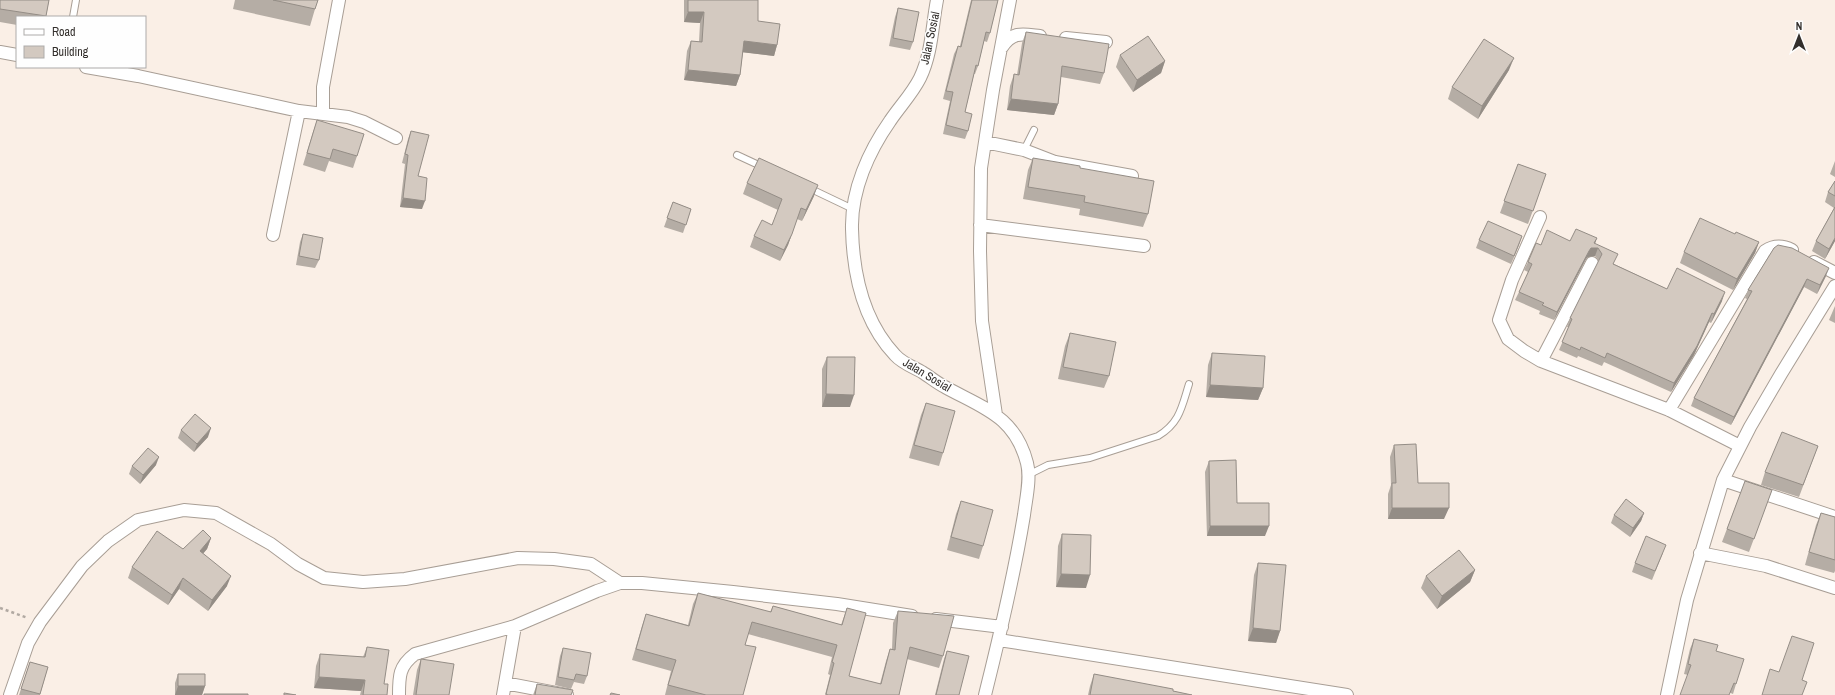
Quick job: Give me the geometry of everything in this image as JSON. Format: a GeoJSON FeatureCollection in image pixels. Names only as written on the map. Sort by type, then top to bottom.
{"type":"FeatureCollection","features":[{"type":"Feature","properties":{"kind":"street"},"geometry":{"type":"LineString","coordinates":[[323,113],[323,87],[339,0]]}},
{"type":"Feature","properties":{"kind":"street","name":"Jalan Sosial"},"geometry":{"type":"LineString","coordinates":[[937,0],[930,51],[926,64],[913,90],[890,121],[873,148],[857,190],[853,209],[852,234],[859,285],[872,322],[895,356],[943,386],[983,406],[1008,424],[1017,438],[1028,464],[1020,537],[1002,627],[985,695]]}},
{"type":"Feature","properties":{"kind":"street"},"geometry":{"type":"LineString","coordinates":[[996,415],[982,321],[980,225],[981,168],[1000,50],[1010,0]]}},
{"type":"Feature","properties":{"kind":"street"},"geometry":{"type":"LineString","coordinates":[[1000,50],[1008,38],[1018,34],[1106,42]]}},
{"type":"Feature","properties":{"kind":"street"},"geometry":{"type":"LineString","coordinates":[[0,52],[16,55]]}},
{"type":"Feature","properties":{"kind":"street"},"geometry":{"type":"LineString","coordinates":[[92,68],[131,74],[299,111],[348,117],[364,122],[396,138]]}},
{"type":"Feature","properties":{"kind":"street"},"geometry":{"type":"LineString","coordinates":[[273,235],[299,111]]}},
{"type":"Feature","properties":{"kind":"street"},"geometry":{"type":"LineString","coordinates":[[985,142],[1024,150],[1056,162],[1132,176]]}},
{"type":"Feature","properties":{"kind":"street"},"geometry":{"type":"LineString","coordinates":[[1540,217],[1512,280],[1499,320],[1508,339],[1524,351],[1542,361],[1669,410],[1740,446]]}},
{"type":"Feature","properties":{"kind":"street"},"geometry":{"type":"LineString","coordinates":[[980,225],[1144,246]]}},
{"type":"Feature","properties":{"kind":"street"},"geometry":{"type":"LineString","coordinates":[[1669,410],[1731,298],[1765,251],[1772,246],[1788,248],[1835,273]]}},
{"type":"Feature","properties":{"kind":"street"},"geometry":{"type":"LineString","coordinates":[[1542,361],[1592,263]]}},
{"type":"Feature","properties":{"kind":"street"},"geometry":{"type":"LineString","coordinates":[[1667,695],[1680,630],[1700,553],[1723,480],[1740,446],[1781,374],[1835,286]]}},
{"type":"Feature","properties":{"kind":"street"},"geometry":{"type":"LineString","coordinates":[[1723,480],[1835,517]]}},
{"type":"Feature","properties":{"kind":"street"},"geometry":{"type":"LineString","coordinates":[[10,695],[28,643],[40,622],[82,566],[108,541],[138,520],[184,510],[216,514],[271,544],[298,564],[324,578],[363,582],[398,579],[518,558],[554,559],[591,564],[620,583]]}},
{"type":"Feature","properties":{"kind":"street"},"geometry":{"type":"LineString","coordinates":[[1700,553],[1766,566],[1835,588]]}},
{"type":"Feature","properties":{"kind":"street"},"geometry":{"type":"LineString","coordinates":[[398,695],[399,678],[404,663],[416,654],[515,626],[597,590],[620,583],[642,583],[838,604],[1002,627]]}},
{"type":"Feature","properties":{"kind":"street"},"geometry":{"type":"LineString","coordinates":[[515,626],[504,689],[566,695]]}},
{"type":"Feature","properties":{"kind":"street"},"geometry":{"type":"LineString","coordinates":[[999,640],[1347,695]]}},
{"type":"Feature","properties":{"kind":"lane"},"geometry":{"type":"LineString","coordinates":[[73,16],[76,0]]}},
{"type":"Feature","properties":{"kind":"lane"},"geometry":{"type":"LineString","coordinates":[[1024,150],[1034,130]]}},
{"type":"Feature","properties":{"kind":"lane"},"geometry":{"type":"LineString","coordinates":[[738,155],[766,168]]}},
{"type":"Feature","properties":{"kind":"lane"},"geometry":{"type":"LineString","coordinates":[[802,185],[853,209]]}},
{"type":"Feature","properties":{"kind":"lane"},"geometry":{"type":"LineString","coordinates":[[1028,475],[1048,466],[1090,458],[1158,436],[1168,430],[1177,420],[1189,384]]}},
{"type":"Feature","properties":{"kind":"path"},"geometry":{"type":"LineString","coordinates":[[0,608],[40,622]]}},
{"type":"Feature","properties":{"kind":"building"},"geometry":{"type":"Polygon","coordinates":[[[0,0],[49,0],[46,16],[0,9],[0,0]]]}},
{"type":"Feature","properties":{"kind":"building"},"geometry":{"type":"Polygon","coordinates":[[[273,0],[318,0],[315,9],[273,0]]]}},
{"type":"Feature","properties":{"kind":"building"},"geometry":{"type":"Polygon","coordinates":[[[688,0],[758,0],[758,21],[780,24],[777,45],[744,41],[740,75],[688,70],[691,41],[702,42],[704,12],[688,12],[688,0]]]}},
{"type":"Feature","properties":{"kind":"building"},"geometry":{"type":"Polygon","coordinates":[[[972,0],[998,0],[990,33],[986,32],[978,66],[976,65],[965,112],[972,114],[968,131],[946,125],[953,92],[946,91],[958,46],[961,47],[972,0]]]}},
{"type":"Feature","properties":{"kind":"building"},"geometry":{"type":"Polygon","coordinates":[[[898,8],[919,12],[913,42],[893,38],[898,8]]]}},
{"type":"Feature","properties":{"kind":"building"},"geometry":{"type":"Polygon","coordinates":[[[1026,32],[1109,44],[1104,73],[1062,66],[1058,104],[1011,99],[1014,74],[1019,75],[1026,32]]]}},
{"type":"Feature","properties":{"kind":"building"},"geometry":{"type":"Polygon","coordinates":[[[1148,36],[1165,61],[1137,80],[1120,55],[1148,36]]]}},
{"type":"Feature","properties":{"kind":"building"},"geometry":{"type":"Polygon","coordinates":[[[1484,39],[1514,58],[1482,106],[1452,87],[1484,39]]]}},
{"type":"Feature","properties":{"kind":"building"},"geometry":{"type":"Polygon","coordinates":[[[317,120],[364,134],[357,156],[333,149],[330,159],[307,153],[317,120]]]}},
{"type":"Feature","properties":{"kind":"building"},"geometry":{"type":"Polygon","coordinates":[[[411,131],[429,135],[418,176],[427,178],[425,201],[403,198],[408,155],[405,154],[411,131]]]}},
{"type":"Feature","properties":{"kind":"building"},"geometry":{"type":"Polygon","coordinates":[[[759,158],[818,185],[806,210],[801,208],[792,234],[784,250],[754,236],[762,220],[772,225],[782,199],[747,183],[759,158]]]}},
{"type":"Feature","properties":{"kind":"building"},"geometry":{"type":"Polygon","coordinates":[[[1033,158],[1154,181],[1148,214],[1084,202],[1085,196],[1028,187],[1033,158]]]}},
{"type":"Feature","properties":{"kind":"building"},"geometry":{"type":"Polygon","coordinates":[[[1518,164],[1546,174],[1533,211],[1504,201],[1518,164]]]}},
{"type":"Feature","properties":{"kind":"building"},"geometry":{"type":"Polygon","coordinates":[[[1835,181],[1835,196],[1828,192],[1835,181]]]}},
{"type":"Feature","properties":{"kind":"building"},"geometry":{"type":"Polygon","coordinates":[[[673,202],[691,209],[686,225],[667,218],[673,202]]]}},
{"type":"Feature","properties":{"kind":"building"},"geometry":{"type":"Polygon","coordinates":[[[1835,207],[1835,238],[1829,249],[1816,241],[1835,207]]]}},
{"type":"Feature","properties":{"kind":"building"},"geometry":{"type":"Polygon","coordinates":[[[1700,218],[1735,234],[1736,232],[1759,242],[1737,279],[1684,252],[1700,218]]]}},
{"type":"Feature","properties":{"kind":"building"},"geometry":{"type":"Polygon","coordinates":[[[1488,221],[1522,236],[1514,256],[1479,240],[1488,221]]]}},
{"type":"Feature","properties":{"kind":"building"},"geometry":{"type":"Polygon","coordinates":[[[1576,229],[1597,238],[1594,243],[1618,254],[1613,264],[1667,289],[1677,268],[1725,292],[1714,314],[1712,313],[1697,346],[1674,383],[1607,353],[1605,358],[1581,347],[1580,350],[1562,342],[1572,319],[1570,318],[1602,254],[1598,248],[1591,248],[1589,251],[1557,312],[1542,305],[1544,303],[1519,292],[1532,264],[1528,262],[1536,243],[1541,245],[1547,230],[1570,241],[1576,229]]]}},
{"type":"Feature","properties":{"kind":"building"},"geometry":{"type":"Polygon","coordinates":[[[303,234],[323,238],[319,260],[299,256],[303,234]]]}},
{"type":"Feature","properties":{"kind":"building"},"geometry":{"type":"Polygon","coordinates":[[[1778,245],[1792,248],[1829,268],[1820,285],[1807,279],[1734,417],[1694,398],[1752,291],[1748,290],[1774,248],[1778,245]]]}},
{"type":"Feature","properties":{"kind":"building"},"geometry":{"type":"Polygon","coordinates":[[[1070,333],[1116,342],[1109,376],[1063,367],[1070,333]]]}},
{"type":"Feature","properties":{"kind":"building"},"geometry":{"type":"Polygon","coordinates":[[[1212,353],[1265,356],[1263,388],[1210,385],[1212,353]]]}},
{"type":"Feature","properties":{"kind":"building"},"geometry":{"type":"Polygon","coordinates":[[[827,357],[855,357],[854,395],[826,394],[827,357]]]}},
{"type":"Feature","properties":{"kind":"building"},"geometry":{"type":"Polygon","coordinates":[[[926,403],[955,411],[943,453],[914,445],[926,403]]]}},
{"type":"Feature","properties":{"kind":"building"},"geometry":{"type":"Polygon","coordinates":[[[195,414],[211,428],[197,444],[181,430],[195,414]]]}},
{"type":"Feature","properties":{"kind":"building"},"geometry":{"type":"Polygon","coordinates":[[[1782,432],[1818,446],[1803,485],[1765,472],[1782,432]]]}},
{"type":"Feature","properties":{"kind":"building"},"geometry":{"type":"Polygon","coordinates":[[[1416,444],[1418,483],[1449,483],[1449,508],[1392,508],[1392,483],[1396,483],[1394,445],[1416,444]]]}},
{"type":"Feature","properties":{"kind":"building"},"geometry":{"type":"Polygon","coordinates":[[[148,448],[159,457],[143,475],[132,466],[148,448]]]}},
{"type":"Feature","properties":{"kind":"building"},"geometry":{"type":"Polygon","coordinates":[[[1236,460],[1237,503],[1269,503],[1269,526],[1210,526],[1209,461],[1236,460]]]}},
{"type":"Feature","properties":{"kind":"building"},"geometry":{"type":"Polygon","coordinates":[[[1745,481],[1772,490],[1754,539],[1727,529],[1745,481]]]}},
{"type":"Feature","properties":{"kind":"building"},"geometry":{"type":"Polygon","coordinates":[[[1626,499],[1644,513],[1633,528],[1614,515],[1626,499]]]}},
{"type":"Feature","properties":{"kind":"building"},"geometry":{"type":"Polygon","coordinates":[[[961,501],[993,510],[983,546],[951,537],[961,501]]]}},
{"type":"Feature","properties":{"kind":"building"},"geometry":{"type":"Polygon","coordinates":[[[1821,513],[1835,517],[1835,560],[1809,552],[1821,513]]]}},
{"type":"Feature","properties":{"kind":"building"},"geometry":{"type":"Polygon","coordinates":[[[203,530],[211,538],[200,551],[231,576],[212,600],[183,578],[172,595],[132,567],[157,531],[183,549],[203,530]]]}},
{"type":"Feature","properties":{"kind":"building"},"geometry":{"type":"Polygon","coordinates":[[[1062,534],[1091,535],[1090,575],[1061,574],[1062,534]]]}},
{"type":"Feature","properties":{"kind":"building"},"geometry":{"type":"Polygon","coordinates":[[[1646,536],[1666,545],[1655,571],[1635,563],[1646,536]]]}},
{"type":"Feature","properties":{"kind":"building"},"geometry":{"type":"Polygon","coordinates":[[[1459,550],[1475,570],[1442,596],[1426,576],[1459,550]]]}},
{"type":"Feature","properties":{"kind":"building"},"geometry":{"type":"Polygon","coordinates":[[[1258,563],[1286,565],[1280,631],[1253,628],[1258,563]]]}},
{"type":"Feature","properties":{"kind":"building"},"geometry":{"type":"Polygon","coordinates":[[[698,593],[771,612],[773,606],[842,625],[847,608],[866,613],[849,676],[881,684],[890,649],[895,650],[898,611],[954,616],[943,656],[910,647],[899,695],[827,695],[834,663],[832,662],[837,645],[752,622],[745,645],[756,647],[743,695],[706,695],[668,685],[676,660],[636,649],[646,614],[689,626],[698,593]]]}},
{"type":"Feature","properties":{"kind":"building"},"geometry":{"type":"Polygon","coordinates":[[[1792,636],[1814,643],[1802,680],[1807,682],[1802,695],[1762,695],[1770,669],[1779,672],[1792,636]]]}},
{"type":"Feature","properties":{"kind":"building"},"geometry":{"type":"Polygon","coordinates":[[[1694,639],[1718,645],[1716,651],[1744,659],[1736,684],[1734,683],[1729,695],[1680,695],[1691,665],[1688,664],[1694,639]]]}},
{"type":"Feature","properties":{"kind":"building"},"geometry":{"type":"Polygon","coordinates":[[[367,647],[389,650],[384,684],[388,684],[387,695],[363,695],[365,680],[319,677],[320,654],[365,657],[367,647]]]}},
{"type":"Feature","properties":{"kind":"building"},"geometry":{"type":"Polygon","coordinates":[[[563,648],[591,653],[587,676],[576,674],[574,680],[558,677],[563,648]]]}},
{"type":"Feature","properties":{"kind":"building"},"geometry":{"type":"Polygon","coordinates":[[[947,651],[969,656],[959,695],[936,695],[947,651]]]}},
{"type":"Feature","properties":{"kind":"building"},"geometry":{"type":"Polygon","coordinates":[[[421,659],[454,664],[449,695],[416,695],[421,659]]]}},
{"type":"Feature","properties":{"kind":"building"},"geometry":{"type":"Polygon","coordinates":[[[30,662],[48,667],[40,694],[21,689],[30,662]]]}},
{"type":"Feature","properties":{"kind":"building"},"geometry":{"type":"Polygon","coordinates":[[[178,674],[205,674],[205,686],[178,686],[178,674]]]}},
{"type":"Feature","properties":{"kind":"building"},"geometry":{"type":"Polygon","coordinates":[[[1094,674],[1173,689],[1173,691],[1192,695],[1090,695],[1094,674]]]}},
{"type":"Feature","properties":{"kind":"building"},"geometry":{"type":"Polygon","coordinates":[[[537,684],[573,690],[571,695],[535,695],[537,684]]]}},
{"type":"Feature","properties":{"kind":"building"},"geometry":{"type":"Polygon","coordinates":[[[284,693],[296,695],[284,695],[284,693]]]}},
{"type":"Feature","properties":{"kind":"building"},"geometry":{"type":"Polygon","coordinates":[[[248,694],[248,695],[204,695],[248,694]]]}}]}
